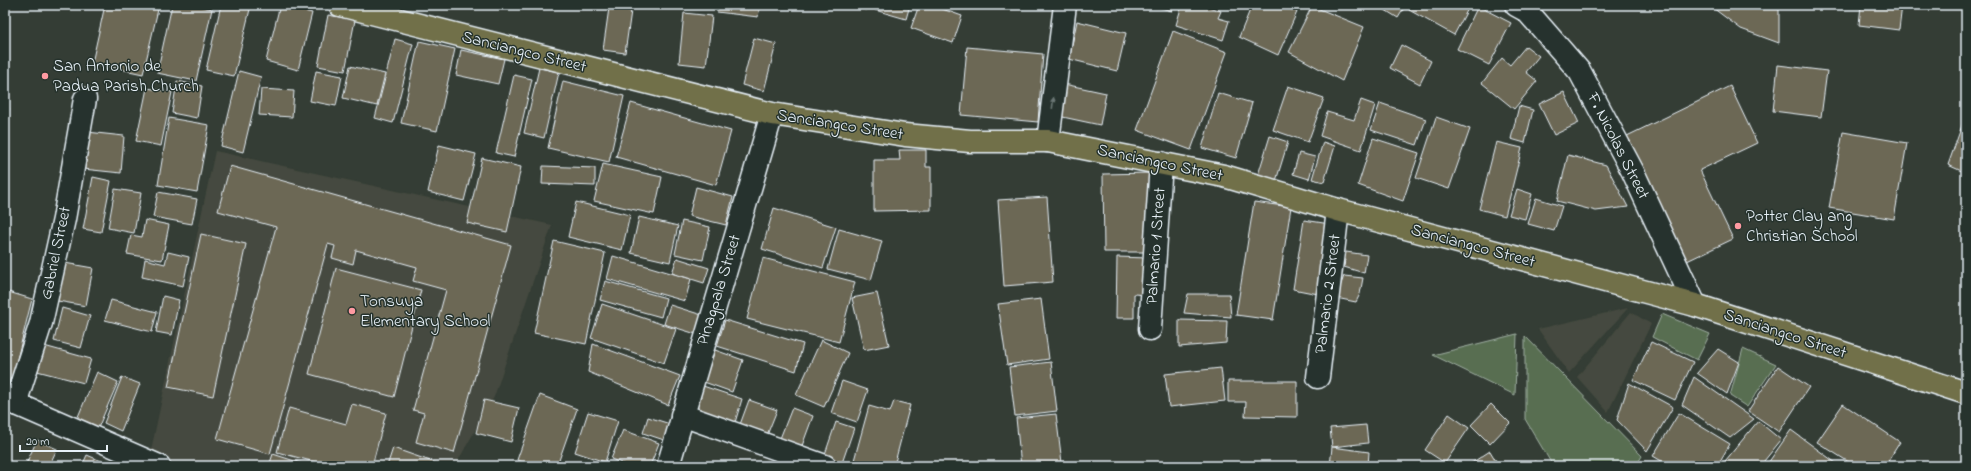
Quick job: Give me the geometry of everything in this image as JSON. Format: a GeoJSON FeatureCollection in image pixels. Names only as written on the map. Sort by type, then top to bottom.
{"type":"FeatureCollection","features":[{"type":"Feature","properties":{"kind":"main road","name":"Sanciangco Street"},"geometry":{"type":"LineString","coordinates":[[340,5],[772,114],[905,135],[970,141],[1048,141],[1224,176],[1338,210],[1695,305],[1966,393]]}},
{"type":"Feature","properties":{"kind":"street"},"geometry":{"type":"LineString","coordinates":[[1048,141],[1065,5]]}},
{"type":"Feature","properties":{"kind":"street","name":"F. Nicolas Street"},"geometry":{"type":"LineString","coordinates":[[1516,5],[1527,11],[1580,72],[1633,172],[1695,305]]}},
{"type":"Feature","properties":{"kind":"street","name":"Gabriel Street"},"geometry":{"type":"LineString","coordinates":[[10,401],[41,324],[63,227],[85,98]]}},
{"type":"Feature","properties":{"kind":"street","name":"Pinagpala Street"},"geometry":{"type":"LineString","coordinates":[[668,466],[772,114]]}},
{"type":"Feature","properties":{"kind":"street","name":"Palmario 1 Street"},"geometry":{"type":"LineString","coordinates":[[1150,330],[1161,163]]}},
{"type":"Feature","properties":{"kind":"street","name":"Palmario 2 Street"},"geometry":{"type":"LineString","coordinates":[[1318,377],[1338,210]]}},
{"type":"Feature","properties":{"kind":"street"},"geometry":{"type":"LineString","coordinates":[[10,401],[159,466]]}},
{"type":"Feature","properties":{"kind":"street"},"geometry":{"type":"LineString","coordinates":[[682,415],[825,466]]}},
{"type":"Feature","properties":{"kind":"shaded area","name":"Tonsuya Elementary School"},"geometry":{"type":"Polygon","coordinates":[[[215,151],[552,225],[494,397],[455,466],[178,466],[150,455],[215,151]]]}},
{"type":"Feature","properties":{"kind":"shaded area"},"geometry":{"type":"Polygon","coordinates":[[[1628,308],[1569,373],[1538,329],[1628,308]]]}},
{"type":"Feature","properties":{"kind":"shaded area"},"geometry":{"type":"Polygon","coordinates":[[[1631,312],[1651,324],[1608,412],[1577,377],[1631,312]]]}},
{"type":"Feature","properties":{"kind":"green space"},"geometry":{"type":"Polygon","coordinates":[[[1662,314],[1710,334],[1697,360],[1652,337],[1662,314]]]}},
{"type":"Feature","properties":{"kind":"green space"},"geometry":{"type":"Polygon","coordinates":[[[1517,334],[1515,395],[1433,355],[1517,334]]]}},
{"type":"Feature","properties":{"kind":"green space"},"geometry":{"type":"Polygon","coordinates":[[[1525,336],[1642,456],[1636,466],[1553,466],[1525,419],[1525,336]]]}},
{"type":"Feature","properties":{"kind":"green space"},"geometry":{"type":"Polygon","coordinates":[[[1743,349],[1776,364],[1747,407],[1730,396],[1743,349]]]}},
{"type":"Feature","properties":{"kind":"building"},"geometry":{"type":"Polygon","coordinates":[[[105,5],[159,5],[143,74],[92,63],[105,5]]]}},
{"type":"Feature","properties":{"kind":"building"},"geometry":{"type":"Polygon","coordinates":[[[172,5],[194,5],[212,9],[196,81],[157,73],[172,5]]]}},
{"type":"Feature","properties":{"kind":"building"},"geometry":{"type":"Polygon","coordinates":[[[221,5],[251,5],[234,76],[206,70],[221,5]]]}},
{"type":"Feature","properties":{"kind":"building"},"geometry":{"type":"Polygon","coordinates":[[[280,5],[312,13],[298,70],[266,61],[280,5]]]}},
{"type":"Feature","properties":{"kind":"building"},"geometry":{"type":"Polygon","coordinates":[[[717,5],[760,5],[758,17],[717,12],[717,5]]]}},
{"type":"Feature","properties":{"kind":"building"},"geometry":{"type":"Polygon","coordinates":[[[845,5],[867,5],[866,10],[845,5]]]}},
{"type":"Feature","properties":{"kind":"building"},"geometry":{"type":"Polygon","coordinates":[[[876,5],[910,5],[906,19],[875,10],[876,5]]]}},
{"type":"Feature","properties":{"kind":"building"},"geometry":{"type":"Polygon","coordinates":[[[919,5],[931,5],[962,16],[953,43],[911,28],[919,5]]]}},
{"type":"Feature","properties":{"kind":"building"},"geometry":{"type":"Polygon","coordinates":[[[1151,5],[1173,5],[1172,11],[1151,5]]]}},
{"type":"Feature","properties":{"kind":"building"},"geometry":{"type":"Polygon","coordinates":[[[1182,5],[1202,5],[1221,11],[1218,18],[1229,21],[1223,40],[1176,25],[1182,5]]]}},
{"type":"Feature","properties":{"kind":"building"},"geometry":{"type":"Polygon","coordinates":[[[1252,5],[1281,5],[1297,12],[1278,55],[1239,37],[1252,5]]]}},
{"type":"Feature","properties":{"kind":"building"},"geometry":{"type":"Polygon","coordinates":[[[1377,5],[1406,5],[1398,18],[1377,5]]]}},
{"type":"Feature","properties":{"kind":"building"},"geometry":{"type":"Polygon","coordinates":[[[1411,5],[1470,5],[1454,35],[1409,10],[1411,5]]]}},
{"type":"Feature","properties":{"kind":"building"},"geometry":{"type":"Polygon","coordinates":[[[1709,5],[1779,5],[1779,43],[1741,29],[1709,5]]]}},
{"type":"Feature","properties":{"kind":"building"},"geometry":{"type":"Polygon","coordinates":[[[1832,5],[1832,8],[1782,6],[1832,5]]]}},
{"type":"Feature","properties":{"kind":"building"},"geometry":{"type":"Polygon","coordinates":[[[1861,5],[1902,5],[1899,30],[1859,25],[1861,5]]]}},
{"type":"Feature","properties":{"kind":"building"},"geometry":{"type":"Polygon","coordinates":[[[1312,6],[1364,27],[1342,81],[1289,52],[1312,6]]]}},
{"type":"Feature","properties":{"kind":"building"},"geometry":{"type":"Polygon","coordinates":[[[1478,6],[1511,23],[1489,65],[1457,49],[1478,6]]]}},
{"type":"Feature","properties":{"kind":"building"},"geometry":{"type":"Polygon","coordinates":[[[609,8],[631,11],[625,53],[603,50],[609,8]]]}},
{"type":"Feature","properties":{"kind":"building"},"geometry":{"type":"Polygon","coordinates":[[[684,13],[712,16],[706,66],[679,63],[684,13]]]}},
{"type":"Feature","properties":{"kind":"building"},"geometry":{"type":"Polygon","coordinates":[[[328,15],[355,20],[345,71],[318,66],[328,15]]]}},
{"type":"Feature","properties":{"kind":"building"},"geometry":{"type":"Polygon","coordinates":[[[1077,21],[1126,33],[1117,71],[1069,59],[1077,21]]]}},
{"type":"Feature","properties":{"kind":"building"},"geometry":{"type":"Polygon","coordinates":[[[1173,31],[1227,52],[1191,150],[1137,130],[1173,31]]]}},
{"type":"Feature","properties":{"kind":"building"},"geometry":{"type":"Polygon","coordinates":[[[754,38],[776,44],[764,91],[742,85],[754,38]]]}},
{"type":"Feature","properties":{"kind":"building"},"geometry":{"type":"Polygon","coordinates":[[[395,39],[413,44],[393,123],[375,118],[395,39]]]}},
{"type":"Feature","properties":{"kind":"building"},"geometry":{"type":"Polygon","coordinates":[[[419,41],[455,49],[437,131],[401,123],[419,41]]]}},
{"type":"Feature","properties":{"kind":"building"},"geometry":{"type":"Polygon","coordinates":[[[1401,45],[1431,61],[1420,84],[1390,68],[1401,45]]]}},
{"type":"Feature","properties":{"kind":"building"},"geometry":{"type":"Polygon","coordinates":[[[1526,46],[1539,56],[1526,72],[1537,81],[1514,109],[1482,83],[1502,58],[1510,65],[1526,46]]]}},
{"type":"Feature","properties":{"kind":"building"},"geometry":{"type":"Polygon","coordinates":[[[967,47],[1043,54],[1038,122],[961,115],[967,47]]]}},
{"type":"Feature","properties":{"kind":"building"},"geometry":{"type":"Polygon","coordinates":[[[461,50],[504,59],[498,84],[456,75],[461,50]]]}},
{"type":"Feature","properties":{"kind":"building"},"geometry":{"type":"Polygon","coordinates":[[[1778,65],[1827,71],[1821,117],[1773,111],[1778,65]]]}},
{"type":"Feature","properties":{"kind":"building"},"geometry":{"type":"Polygon","coordinates":[[[350,66],[385,74],[377,106],[343,98],[350,66]]]}},
{"type":"Feature","properties":{"kind":"building"},"geometry":{"type":"Polygon","coordinates":[[[539,68],[559,72],[544,138],[524,133],[539,68]]]}},
{"type":"Feature","properties":{"kind":"building"},"geometry":{"type":"Polygon","coordinates":[[[239,71],[261,77],[243,152],[221,146],[239,71]]]}},
{"type":"Feature","properties":{"kind":"building"},"geometry":{"type":"Polygon","coordinates":[[[316,71],[342,76],[336,106],[310,101],[316,71]]]}},
{"type":"Feature","properties":{"kind":"building"},"geometry":{"type":"Polygon","coordinates":[[[514,75],[532,79],[514,157],[496,153],[514,75]]]}},
{"type":"Feature","properties":{"kind":"building"},"geometry":{"type":"Polygon","coordinates":[[[177,81],[202,86],[197,118],[172,113],[177,81]]]}},
{"type":"Feature","properties":{"kind":"building"},"geometry":{"type":"Polygon","coordinates":[[[563,81],[624,96],[609,162],[548,148],[563,81]]]}},
{"type":"Feature","properties":{"kind":"building"},"geometry":{"type":"Polygon","coordinates":[[[1064,84],[1106,93],[1100,125],[1058,116],[1064,84]]]}},
{"type":"Feature","properties":{"kind":"building"},"geometry":{"type":"Polygon","coordinates":[[[1288,86],[1324,98],[1308,142],[1273,130],[1288,86]]]}},
{"type":"Feature","properties":{"kind":"building"},"geometry":{"type":"Polygon","coordinates":[[[1730,86],[1757,143],[1700,170],[1733,239],[1687,261],[1627,136],[1730,86]]]}},
{"type":"Feature","properties":{"kind":"building"},"geometry":{"type":"Polygon","coordinates":[[[147,88],[172,92],[161,146],[136,141],[147,88]]]}},
{"type":"Feature","properties":{"kind":"building"},"geometry":{"type":"Polygon","coordinates":[[[261,89],[294,91],[292,117],[259,115],[261,89]]]}},
{"type":"Feature","properties":{"kind":"building"},"geometry":{"type":"Polygon","coordinates":[[[1564,92],[1579,123],[1554,135],[1539,104],[1564,92]]]}},
{"type":"Feature","properties":{"kind":"building"},"geometry":{"type":"Polygon","coordinates":[[[1218,93],[1252,103],[1236,158],[1202,148],[1218,93]]]}},
{"type":"Feature","properties":{"kind":"building"},"geometry":{"type":"Polygon","coordinates":[[[1361,100],[1375,105],[1361,150],[1320,136],[1327,112],[1354,120],[1361,100]]]}},
{"type":"Feature","properties":{"kind":"building"},"geometry":{"type":"Polygon","coordinates":[[[631,103],[731,131],[716,185],[616,157],[631,103]]]}},
{"type":"Feature","properties":{"kind":"building"},"geometry":{"type":"Polygon","coordinates":[[[1380,103],[1426,119],[1417,145],[1371,130],[1380,103]]]}},
{"type":"Feature","properties":{"kind":"building"},"geometry":{"type":"Polygon","coordinates":[[[1519,106],[1533,110],[1525,143],[1511,139],[1519,106]]]}},
{"type":"Feature","properties":{"kind":"building"},"geometry":{"type":"Polygon","coordinates":[[[5,108],[9,108],[5,139],[5,108]]]}},
{"type":"Feature","properties":{"kind":"building"},"geometry":{"type":"Polygon","coordinates":[[[1966,114],[1966,173],[1948,165],[1966,114]]]}},
{"type":"Feature","properties":{"kind":"building"},"geometry":{"type":"Polygon","coordinates":[[[1436,117],[1470,129],[1449,189],[1416,178],[1436,117]]]}},
{"type":"Feature","properties":{"kind":"building"},"geometry":{"type":"Polygon","coordinates":[[[169,118],[209,125],[197,192],[158,185],[169,118]]]}},
{"type":"Feature","properties":{"kind":"building"},"geometry":{"type":"Polygon","coordinates":[[[87,132],[124,136],[121,173],[83,169],[87,132]]]}},
{"type":"Feature","properties":{"kind":"building"},"geometry":{"type":"Polygon","coordinates":[[[1843,132],[1907,143],[1894,219],[1829,208],[1843,132]]]}},
{"type":"Feature","properties":{"kind":"building"},"geometry":{"type":"Polygon","coordinates":[[[1270,136],[1288,142],[1276,181],[1258,175],[1270,136]]]}},
{"type":"Feature","properties":{"kind":"building"},"geometry":{"type":"Polygon","coordinates":[[[1373,138],[1419,153],[1403,201],[1358,185],[1373,138]]]}},
{"type":"Feature","properties":{"kind":"building"},"geometry":{"type":"Polygon","coordinates":[[[1323,142],[1335,146],[1324,182],[1312,179],[1323,142]]]}},
{"type":"Feature","properties":{"kind":"building"},"geometry":{"type":"Polygon","coordinates":[[[1496,142],[1522,148],[1505,216],[1479,209],[1496,142]]]}},
{"type":"Feature","properties":{"kind":"building"},"geometry":{"type":"Polygon","coordinates":[[[439,145],[476,154],[464,201],[428,192],[439,145]]]}},
{"type":"Feature","properties":{"kind":"building"},"geometry":{"type":"Polygon","coordinates":[[[899,150],[926,150],[926,167],[931,167],[931,210],[874,211],[874,160],[900,160],[899,150]]]}},
{"type":"Feature","properties":{"kind":"building"},"geometry":{"type":"Polygon","coordinates":[[[1299,153],[1315,157],[1309,179],[1293,174],[1299,153]]]}},
{"type":"Feature","properties":{"kind":"building"},"geometry":{"type":"Polygon","coordinates":[[[1568,155],[1606,165],[1628,207],[1596,211],[1557,201],[1568,155]]]}},
{"type":"Feature","properties":{"kind":"building"},"geometry":{"type":"Polygon","coordinates":[[[482,158],[521,167],[507,232],[467,223],[482,158]]]}},
{"type":"Feature","properties":{"kind":"building"},"geometry":{"type":"Polygon","coordinates":[[[603,164],[662,177],[654,214],[594,201],[603,164]]]}},
{"type":"Feature","properties":{"kind":"building"},"geometry":{"type":"Polygon","coordinates":[[[230,166],[511,245],[454,453],[416,442],[424,413],[413,410],[446,290],[413,281],[417,267],[356,250],[353,264],[332,258],[335,246],[328,244],[270,454],[217,439],[276,227],[218,211],[230,166]]]}},
{"type":"Feature","properties":{"kind":"building"},"geometry":{"type":"Polygon","coordinates":[[[543,166],[595,168],[595,186],[542,184],[543,166]]]}},
{"type":"Feature","properties":{"kind":"building"},"geometry":{"type":"Polygon","coordinates":[[[1150,173],[1151,252],[1104,252],[1103,174],[1150,173]]]}},
{"type":"Feature","properties":{"kind":"building"},"geometry":{"type":"Polygon","coordinates":[[[93,177],[111,181],[101,232],[83,229],[93,177]]]}},
{"type":"Feature","properties":{"kind":"building"},"geometry":{"type":"Polygon","coordinates":[[[696,187],[733,197],[726,225],[689,216],[696,187]]]}},
{"type":"Feature","properties":{"kind":"building"},"geometry":{"type":"Polygon","coordinates":[[[115,189],[141,193],[134,233],[108,228],[115,189]]]}},
{"type":"Feature","properties":{"kind":"building"},"geometry":{"type":"Polygon","coordinates":[[[1517,189],[1532,194],[1525,219],[1509,215],[1517,189]]]}},
{"type":"Feature","properties":{"kind":"building"},"geometry":{"type":"Polygon","coordinates":[[[158,192],[197,199],[192,224],[153,217],[158,192]]]}},
{"type":"Feature","properties":{"kind":"building"},"geometry":{"type":"Polygon","coordinates":[[[1047,197],[1053,282],[1004,286],[998,200],[1047,197]]]}},
{"type":"Feature","properties":{"kind":"building"},"geometry":{"type":"Polygon","coordinates":[[[1536,198],[1562,206],[1554,231],[1528,224],[1536,198]]]}},
{"type":"Feature","properties":{"kind":"building"},"geometry":{"type":"Polygon","coordinates":[[[576,202],[630,215],[622,250],[568,237],[576,202]]]}},
{"type":"Feature","properties":{"kind":"building"},"geometry":{"type":"Polygon","coordinates":[[[1254,202],[1291,207],[1273,320],[1236,315],[1254,202]]]}},
{"type":"Feature","properties":{"kind":"building"},"geometry":{"type":"Polygon","coordinates":[[[774,208],[836,227],[823,268],[762,249],[774,208]]]}},
{"type":"Feature","properties":{"kind":"building"},"geometry":{"type":"Polygon","coordinates":[[[639,217],[678,226],[670,262],[631,253],[639,217]]]}},
{"type":"Feature","properties":{"kind":"building"},"geometry":{"type":"Polygon","coordinates":[[[145,220],[169,225],[162,260],[127,254],[131,235],[142,237],[145,220]]]}},
{"type":"Feature","properties":{"kind":"building"},"geometry":{"type":"Polygon","coordinates":[[[1304,220],[1330,224],[1318,294],[1293,289],[1304,220]]]}},
{"type":"Feature","properties":{"kind":"building"},"geometry":{"type":"Polygon","coordinates":[[[682,221],[710,227],[703,260],[675,254],[682,221]]]}},
{"type":"Feature","properties":{"kind":"building"},"geometry":{"type":"Polygon","coordinates":[[[839,229],[882,241],[871,280],[828,269],[839,229]]]}},
{"type":"Feature","properties":{"kind":"building"},"geometry":{"type":"Polygon","coordinates":[[[201,234],[246,244],[213,396],[168,387],[201,234]]]}},
{"type":"Feature","properties":{"kind":"building"},"geometry":{"type":"Polygon","coordinates":[[[554,241],[605,253],[586,344],[534,333],[554,241]]]}},
{"type":"Feature","properties":{"kind":"building"},"geometry":{"type":"Polygon","coordinates":[[[168,252],[189,257],[183,286],[142,277],[145,259],[165,264],[168,252]]]}},
{"type":"Feature","properties":{"kind":"building"},"geometry":{"type":"Polygon","coordinates":[[[1346,252],[1367,255],[1364,273],[1344,267],[1346,252]]]}},
{"type":"Feature","properties":{"kind":"building"},"geometry":{"type":"Polygon","coordinates":[[[613,256],[691,279],[685,301],[607,279],[613,256]]]}},
{"type":"Feature","properties":{"kind":"building"},"geometry":{"type":"Polygon","coordinates":[[[1117,257],[1148,258],[1147,295],[1134,294],[1134,318],[1116,318],[1117,257]]]}},
{"type":"Feature","properties":{"kind":"building"},"geometry":{"type":"Polygon","coordinates":[[[677,258],[709,268],[704,283],[672,273],[677,258]]]}},
{"type":"Feature","properties":{"kind":"building"},"geometry":{"type":"Polygon","coordinates":[[[763,258],[855,282],[839,342],[747,319],[763,258]]]}},
{"type":"Feature","properties":{"kind":"building"},"geometry":{"type":"Polygon","coordinates":[[[59,262],[93,268],[86,306],[52,300],[59,262]]]}},
{"type":"Feature","properties":{"kind":"building"},"geometry":{"type":"Polygon","coordinates":[[[336,268],[421,290],[394,397],[309,374],[336,268]]]}},
{"type":"Feature","properties":{"kind":"building"},"geometry":{"type":"Polygon","coordinates":[[[1344,276],[1363,278],[1360,294],[1356,302],[1336,298],[1344,276]]]}},
{"type":"Feature","properties":{"kind":"building"},"geometry":{"type":"Polygon","coordinates":[[[605,281],[666,298],[661,317],[600,300],[605,281]]]}},
{"type":"Feature","properties":{"kind":"building"},"geometry":{"type":"Polygon","coordinates":[[[5,291],[32,299],[11,384],[5,382],[5,291]]]}},
{"type":"Feature","properties":{"kind":"building"},"geometry":{"type":"Polygon","coordinates":[[[877,293],[889,345],[864,350],[852,298],[877,293]]]}},
{"type":"Feature","properties":{"kind":"building"},"geometry":{"type":"Polygon","coordinates":[[[1188,294],[1229,294],[1231,317],[1184,313],[1188,294]]]}},
{"type":"Feature","properties":{"kind":"building"},"geometry":{"type":"Polygon","coordinates":[[[163,296],[179,300],[172,335],[156,332],[163,296]]]}},
{"type":"Feature","properties":{"kind":"building"},"geometry":{"type":"Polygon","coordinates":[[[1041,299],[1049,359],[1007,365],[998,304],[1041,299]]]}},
{"type":"Feature","properties":{"kind":"building"},"geometry":{"type":"Polygon","coordinates":[[[111,300],[157,312],[152,332],[105,320],[111,300]]]}},
{"type":"Feature","properties":{"kind":"building"},"geometry":{"type":"Polygon","coordinates":[[[602,304],[676,329],[664,363],[591,338],[602,304]]]}},
{"type":"Feature","properties":{"kind":"building"},"geometry":{"type":"Polygon","coordinates":[[[670,305],[702,315],[696,334],[664,324],[670,305]]]}},
{"type":"Feature","properties":{"kind":"building"},"geometry":{"type":"Polygon","coordinates":[[[62,308],[90,316],[81,348],[54,341],[62,308]]]}},
{"type":"Feature","properties":{"kind":"building"},"geometry":{"type":"Polygon","coordinates":[[[725,320],[803,344],[796,371],[717,346],[725,320]]]}},
{"type":"Feature","properties":{"kind":"building"},"geometry":{"type":"Polygon","coordinates":[[[1179,320],[1227,321],[1226,343],[1179,347],[1179,320]]]}},
{"type":"Feature","properties":{"kind":"building"},"geometry":{"type":"Polygon","coordinates":[[[821,340],[848,353],[824,407],[796,395],[821,340]]]}},
{"type":"Feature","properties":{"kind":"building"},"geometry":{"type":"Polygon","coordinates":[[[1651,342],[1693,362],[1675,400],[1633,380],[1651,342]]]}},
{"type":"Feature","properties":{"kind":"building"},"geometry":{"type":"Polygon","coordinates":[[[593,344],[680,376],[668,405],[588,372],[593,344]]]}},
{"type":"Feature","properties":{"kind":"building"},"geometry":{"type":"Polygon","coordinates":[[[44,346],[91,359],[84,383],[37,371],[44,346]]]}},
{"type":"Feature","properties":{"kind":"building"},"geometry":{"type":"Polygon","coordinates":[[[1718,349],[1739,362],[1727,394],[1697,373],[1718,349]]]}},
{"type":"Feature","properties":{"kind":"building"},"geometry":{"type":"Polygon","coordinates":[[[715,350],[743,360],[732,392],[704,382],[715,350]]]}},
{"type":"Feature","properties":{"kind":"building"},"geometry":{"type":"Polygon","coordinates":[[[1051,362],[1057,411],[1015,416],[1009,367],[1051,362]]]}},
{"type":"Feature","properties":{"kind":"building"},"geometry":{"type":"Polygon","coordinates":[[[1778,366],[1809,387],[1779,432],[1748,411],[1778,366]]]}},
{"type":"Feature","properties":{"kind":"building"},"geometry":{"type":"Polygon","coordinates":[[[1221,368],[1225,401],[1169,407],[1165,374],[1221,368]]]}},
{"type":"Feature","properties":{"kind":"building"},"geometry":{"type":"Polygon","coordinates":[[[97,372],[118,382],[98,428],[77,419],[97,372]]]}},
{"type":"Feature","properties":{"kind":"building"},"geometry":{"type":"Polygon","coordinates":[[[122,377],[140,384],[121,431],[104,423],[122,377]]]}},
{"type":"Feature","properties":{"kind":"building"},"geometry":{"type":"Polygon","coordinates":[[[1694,377],[1754,419],[1730,438],[1682,405],[1694,377]]]}},
{"type":"Feature","properties":{"kind":"building"},"geometry":{"type":"Polygon","coordinates":[[[842,381],[868,390],[857,422],[831,413],[842,381]]]}},
{"type":"Feature","properties":{"kind":"building"},"geometry":{"type":"Polygon","coordinates":[[[1228,381],[1297,381],[1297,417],[1245,416],[1246,402],[1228,402],[1228,381]]]}},
{"type":"Feature","properties":{"kind":"building"},"geometry":{"type":"Polygon","coordinates":[[[1629,383],[1673,407],[1647,451],[1617,420],[1629,383]]]}},
{"type":"Feature","properties":{"kind":"building"},"geometry":{"type":"Polygon","coordinates":[[[703,386],[742,399],[734,426],[694,414],[703,386]]]}},
{"type":"Feature","properties":{"kind":"building"},"geometry":{"type":"Polygon","coordinates":[[[540,395],[577,409],[557,466],[534,466],[517,460],[540,395]]]}},
{"type":"Feature","properties":{"kind":"building"},"geometry":{"type":"Polygon","coordinates":[[[484,400],[519,408],[511,442],[476,433],[484,400]]]}},
{"type":"Feature","properties":{"kind":"building"},"geometry":{"type":"Polygon","coordinates":[[[749,400],[777,410],[765,440],[738,430],[749,400]]]}},
{"type":"Feature","properties":{"kind":"building"},"geometry":{"type":"Polygon","coordinates":[[[894,401],[910,405],[894,466],[859,466],[853,464],[869,406],[890,412],[894,401]]]}},
{"type":"Feature","properties":{"kind":"building"},"geometry":{"type":"Polygon","coordinates":[[[352,404],[386,413],[372,466],[330,466],[277,452],[289,408],[346,424],[352,404]]]}},
{"type":"Feature","properties":{"kind":"building"},"geometry":{"type":"Polygon","coordinates":[[[1491,404],[1510,423],[1490,444],[1471,425],[1491,404]]]}},
{"type":"Feature","properties":{"kind":"building"},"geometry":{"type":"Polygon","coordinates":[[[1843,404],[1900,442],[1885,466],[1855,466],[1817,442],[1843,404]]]}},
{"type":"Feature","properties":{"kind":"building"},"geometry":{"type":"Polygon","coordinates":[[[792,408],[813,416],[799,454],[777,446],[792,408]]]}},
{"type":"Feature","properties":{"kind":"building"},"geometry":{"type":"Polygon","coordinates":[[[588,412],[618,421],[605,462],[575,452],[588,412]]]}},
{"type":"Feature","properties":{"kind":"building"},"geometry":{"type":"Polygon","coordinates":[[[1679,413],[1730,444],[1717,466],[1670,466],[1653,456],[1679,413]]]}},
{"type":"Feature","properties":{"kind":"building"},"geometry":{"type":"Polygon","coordinates":[[[1056,414],[1062,463],[1021,466],[1016,418],[1056,414]]]}},
{"type":"Feature","properties":{"kind":"building"},"geometry":{"type":"Polygon","coordinates":[[[1449,414],[1469,428],[1445,463],[1425,450],[1449,414]]]}},
{"type":"Feature","properties":{"kind":"building"},"geometry":{"type":"Polygon","coordinates":[[[648,417],[670,424],[664,440],[643,433],[648,417]]]}},
{"type":"Feature","properties":{"kind":"building"},"geometry":{"type":"Polygon","coordinates":[[[1758,421],[1781,440],[1760,466],[1721,466],[1758,421]]]}},
{"type":"Feature","properties":{"kind":"building"},"geometry":{"type":"Polygon","coordinates":[[[836,422],[854,428],[842,463],[824,457],[836,422]]]}},
{"type":"Feature","properties":{"kind":"building"},"geometry":{"type":"Polygon","coordinates":[[[1366,425],[1368,443],[1332,447],[1330,428],[1366,425]]]}},
{"type":"Feature","properties":{"kind":"building"},"geometry":{"type":"Polygon","coordinates":[[[623,430],[659,443],[650,466],[629,466],[611,459],[623,430]]]}},
{"type":"Feature","properties":{"kind":"building"},"geometry":{"type":"Polygon","coordinates":[[[1791,430],[1840,466],[1766,466],[1791,430]]]}},
{"type":"Feature","properties":{"kind":"building"},"geometry":{"type":"Polygon","coordinates":[[[37,440],[57,449],[49,466],[25,466],[37,440]]]}},
{"type":"Feature","properties":{"kind":"building"},"geometry":{"type":"Polygon","coordinates":[[[1332,447],[1369,452],[1368,466],[1330,466],[1332,447]]]}},
{"type":"Feature","properties":{"kind":"building"},"geometry":{"type":"Polygon","coordinates":[[[393,448],[439,464],[438,466],[387,466],[393,448]]]}},
{"type":"Feature","properties":{"kind":"building"},"geometry":{"type":"Polygon","coordinates":[[[1490,451],[1499,466],[1467,466],[1490,451]]]}},
{"type":"Feature","properties":{"kind":"building"},"geometry":{"type":"Polygon","coordinates":[[[273,454],[310,466],[269,466],[273,454]]]}},
{"type":"Feature","properties":{"kind":"building"},"geometry":{"type":"Polygon","coordinates":[[[87,455],[113,466],[82,466],[87,455]]]}},
{"type":"Feature","properties":{"kind":"building"},"geometry":{"type":"Polygon","coordinates":[[[1536,461],[1539,466],[1529,466],[1536,461]]]}},
{"type":"Feature","properties":{"kind":"place","name":"San Antonio de Padua Parish Church"},"geometry":{"type":"Point","coordinates":[45,76]}},
{"type":"Feature","properties":{"kind":"place","name":"Potter Clay ang Christian School"},"geometry":{"type":"Point","coordinates":[1738,226]}},
{"type":"Feature","properties":{"kind":"place","name":"Tonsuya Elementary School"},"geometry":{"type":"Point","coordinates":[352,311]}}]}
